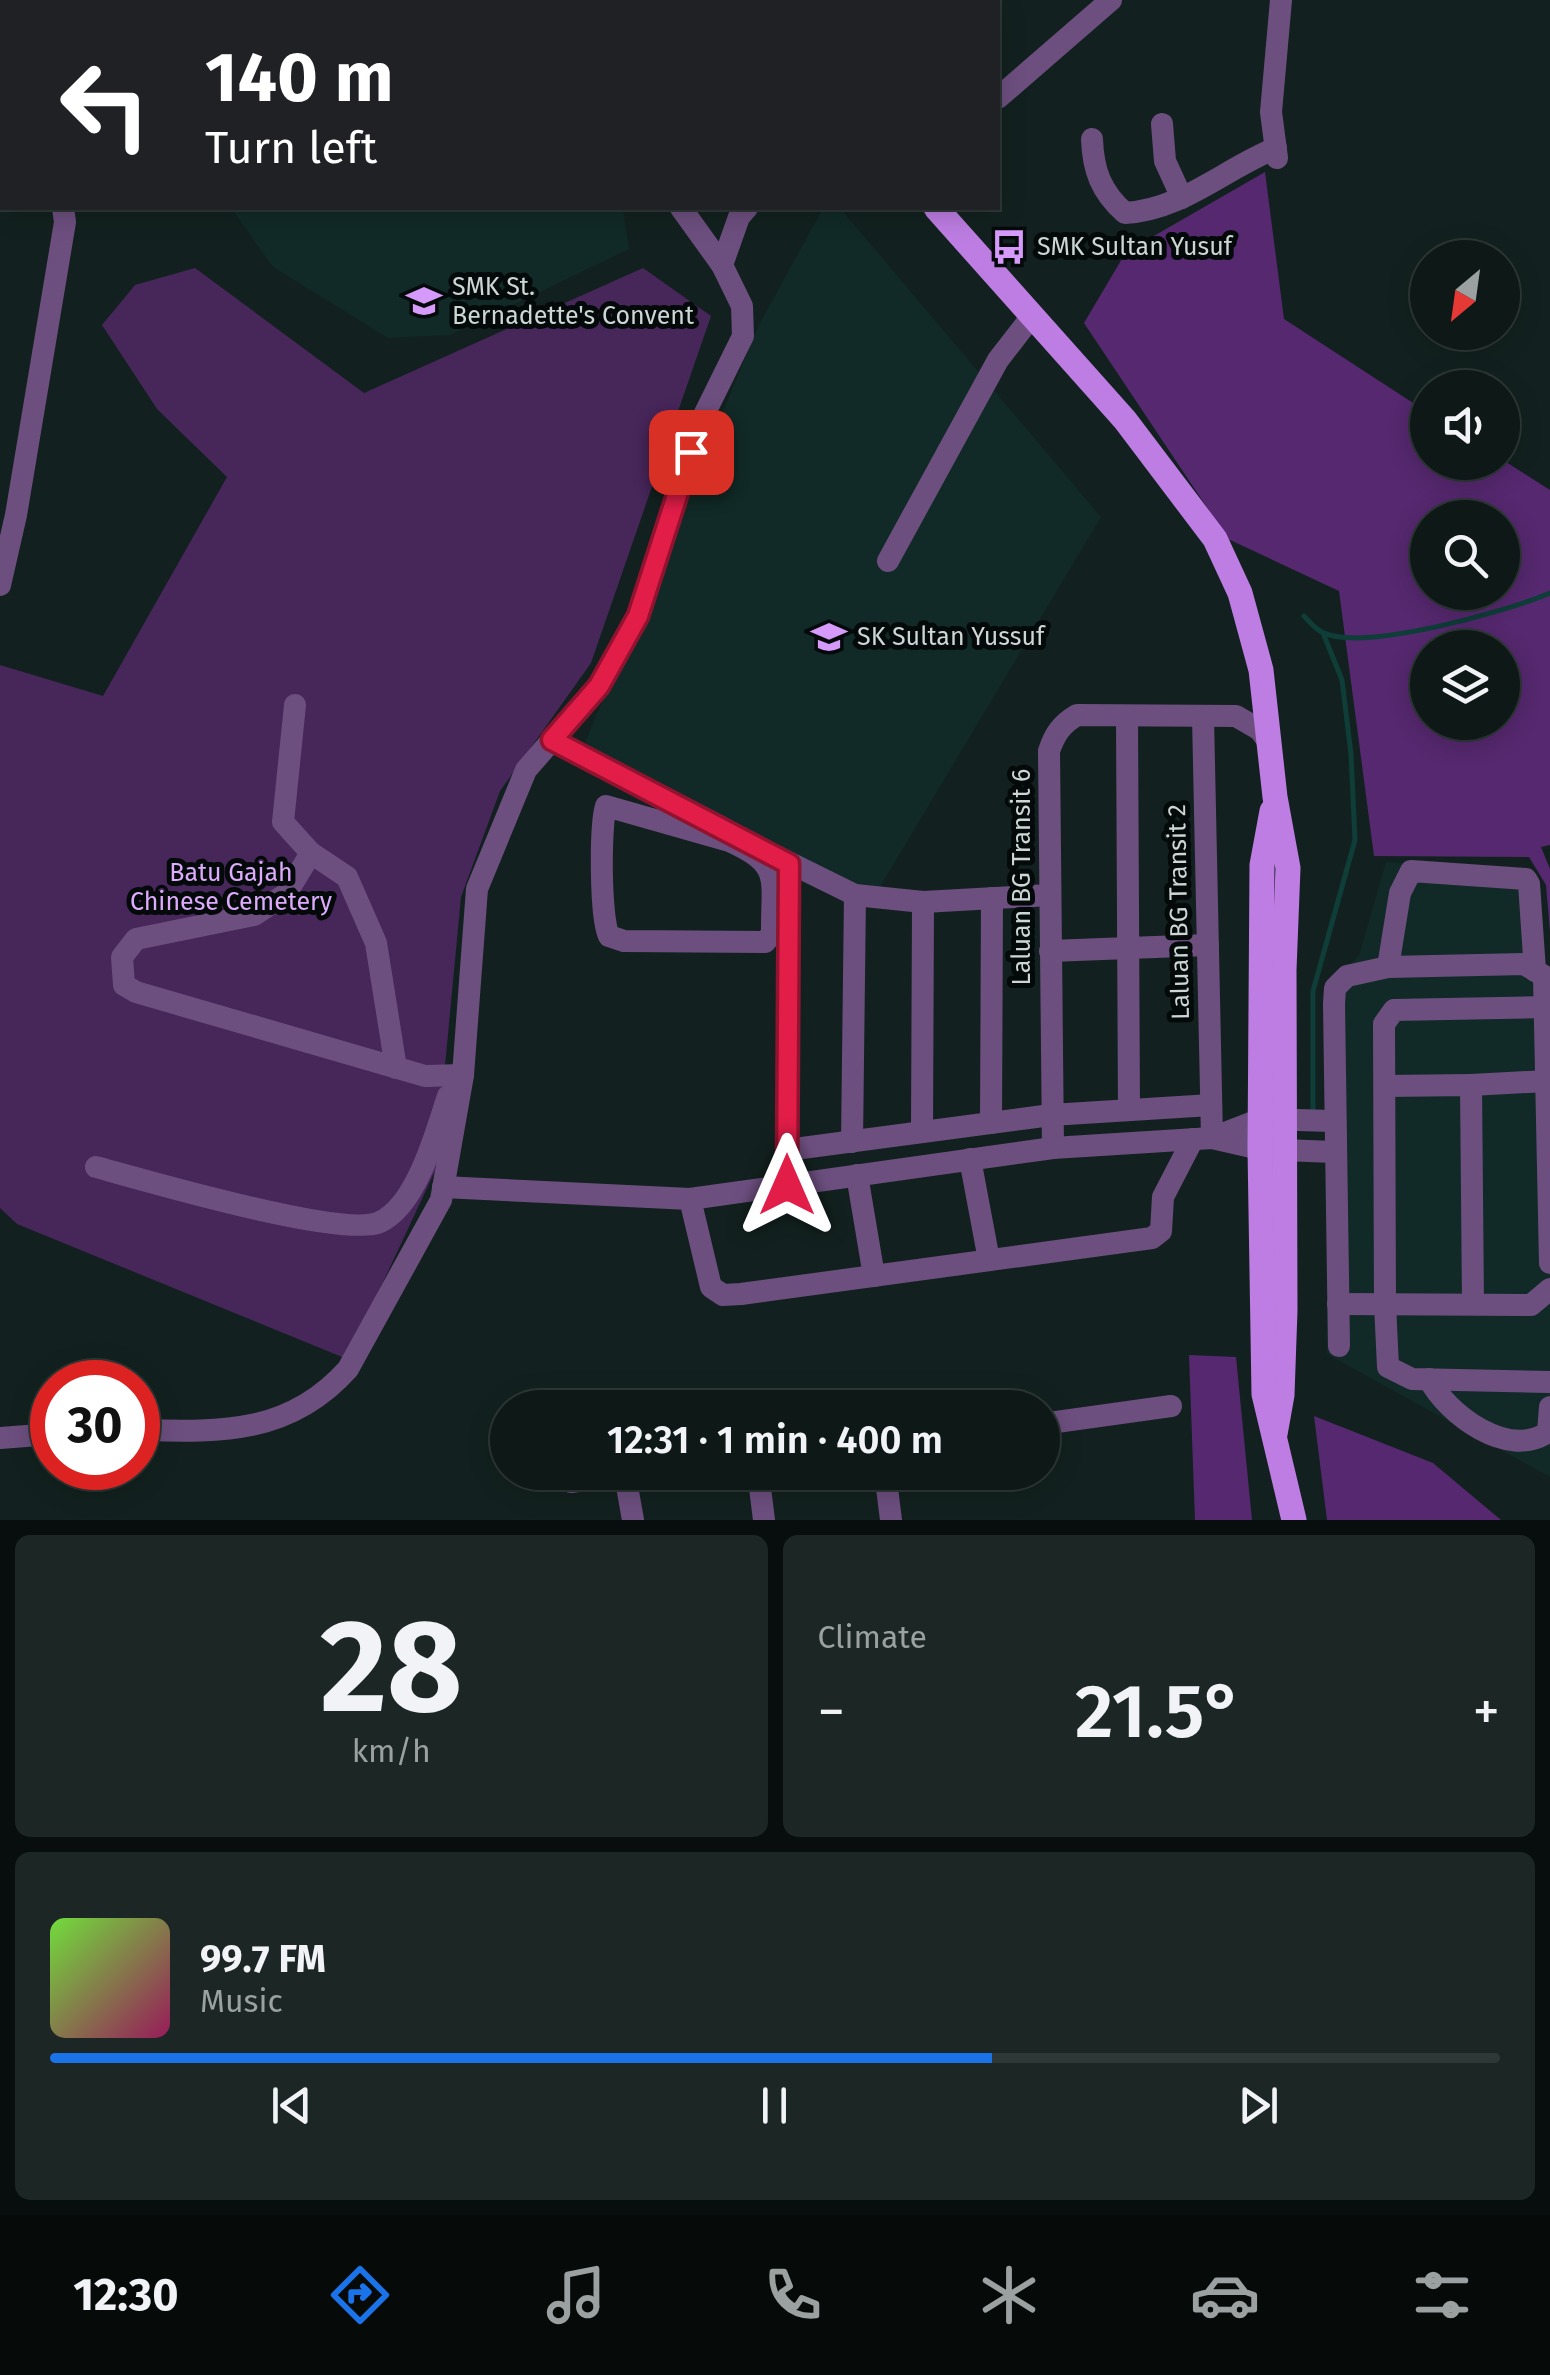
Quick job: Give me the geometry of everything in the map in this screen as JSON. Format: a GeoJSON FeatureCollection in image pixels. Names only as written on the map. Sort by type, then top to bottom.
{"type":"FeatureCollection","features":[{"type":"Feature","properties":{"kind":"main road"},"geometry":{"type":"LineString","coordinates":[[938,210],[1125,420],[1215,539],[1240,593],[1263,683],[1275,796],[1288,868],[1272,1150],[1264,1394],[1294,1520]]}},
{"type":"Feature","properties":{"kind":"street"},"geometry":{"type":"LineString","coordinates":[[1092,139],[1093,166],[1109,199],[1125,213],[1153,212],[1248,160],[1276,153],[1270,112],[1281,0]]}},
{"type":"Feature","properties":{"kind":"street"},"geometry":{"type":"LineString","coordinates":[[1000,96],[1105,2]]}},
{"type":"Feature","properties":{"kind":"street"},"geometry":{"type":"LineString","coordinates":[[1162,124],[1165,160],[1182,198]]}},
{"type":"Feature","properties":{"kind":"street"},"geometry":{"type":"LineString","coordinates":[[0,585],[40,380],[63,210]]}},
{"type":"Feature","properties":{"kind":"street"},"geometry":{"type":"LineString","coordinates":[[160,1431],[250,1426],[293,1413],[329,1390],[348,1369],[441,1200],[460,1074],[478,889],[526,770],[599,686],[638,616],[702,419],[743,336],[742,306],[722,265],[682,210]]}},
{"type":"Feature","properties":{"kind":"street"},"geometry":{"type":"LineString","coordinates":[[722,265],[739,217],[745,210]]}},
{"type":"Feature","properties":{"kind":"street"},"geometry":{"type":"LineString","coordinates":[[888,561],[953,436],[998,360],[1032,316]]}},
{"type":"Feature","properties":{"kind":"street"},"geometry":{"type":"LineString","coordinates":[[1263,683],[1249,706],[1236,716],[1260,730],[1270,744]]}},
{"type":"Feature","properties":{"kind":"street"},"geometry":{"type":"LineString","coordinates":[[295,705],[283,822],[310,852],[347,877],[376,943],[396,1068]]}},
{"type":"Feature","properties":{"kind":"street","name":"Laluan BG Transit 6"},"geometry":{"type":"LineString","coordinates":[[1053,1148],[1049,751],[1053,739],[1062,724],[1078,715],[1236,716]]}},
{"type":"Feature","properties":{"kind":"street"},"geometry":{"type":"LineString","coordinates":[[1127,716],[1129,1110]]}},
{"type":"Feature","properties":{"kind":"street","name":"Laluan BG Transit 2"},"geometry":{"type":"LineString","coordinates":[[1202,717],[1211,1105],[1202,1139]]}},
{"type":"Feature","properties":{"kind":"street"},"geometry":{"type":"LineString","coordinates":[[552,740],[729,836],[855,895],[922,902],[1050,895]]}},
{"type":"Feature","properties":{"kind":"street"},"geometry":{"type":"LineString","coordinates":[[606,806],[729,836],[761,857],[770,868],[772,934],[766,942],[624,941],[613,939],[606,932],[606,806]]}},
{"type":"Feature","properties":{"kind":"street"},"geometry":{"type":"LineString","coordinates":[[310,852],[286,894],[254,915],[136,940],[122,957],[124,984],[136,992],[425,1076],[460,1074]]}},
{"type":"Feature","properties":{"kind":"street"},"geometry":{"type":"LineString","coordinates":[[787,1185],[789,864]]}},
{"type":"Feature","properties":{"kind":"street"},"geometry":{"type":"LineString","coordinates":[[1388,967],[1400,892],[1411,870],[1526,879],[1535,970]]}},
{"type":"Feature","properties":{"kind":"street"},"geometry":{"type":"LineString","coordinates":[[852,1142],[855,895]]}},
{"type":"Feature","properties":{"kind":"street"},"geometry":{"type":"LineString","coordinates":[[991,1123],[992,898]]}},
{"type":"Feature","properties":{"kind":"street"},"geometry":{"type":"LineString","coordinates":[[922,902],[922,1132]]}},
{"type":"Feature","properties":{"kind":"street"},"geometry":{"type":"LineString","coordinates":[[1050,950],[1208,946]]}},
{"type":"Feature","properties":{"kind":"street"},"geometry":{"type":"LineString","coordinates":[[1338,1346],[1335,988],[1346,976],[1388,967],[1524,964],[1544,976],[1550,1264]]}},
{"type":"Feature","properties":{"kind":"street"},"geometry":{"type":"LineString","coordinates":[[1544,1006],[1394,1010],[1384,1024],[1385,1304],[1388,1367],[1412,1379],[1550,1382]]}},
{"type":"Feature","properties":{"kind":"street"},"geometry":{"type":"LineString","coordinates":[[96,1168],[277,1214],[360,1226],[381,1222],[402,1204],[460,1074]]}},
{"type":"Feature","properties":{"kind":"street"},"geometry":{"type":"LineString","coordinates":[[1386,1086],[1547,1081]]}},
{"type":"Feature","properties":{"kind":"street"},"geometry":{"type":"LineString","coordinates":[[1471,1085],[1473,1304]]}},
{"type":"Feature","properties":{"kind":"street"},"geometry":{"type":"LineString","coordinates":[[787,1150],[1051,1115],[1211,1105]]}},
{"type":"Feature","properties":{"kind":"street"},"geometry":{"type":"LineString","coordinates":[[443,1187],[690,1199],[1053,1148],[1202,1139],[1274,1119],[1334,1121]]}},
{"type":"Feature","properties":{"kind":"street"},"geometry":{"type":"LineString","coordinates":[[1202,1139],[1272,1150],[1334,1152]]}},
{"type":"Feature","properties":{"kind":"street"},"geometry":{"type":"LineString","coordinates":[[690,1199],[711,1287],[716,1292],[742,1294],[1152,1238],[1160,1231],[1163,1197],[1202,1139]]}},
{"type":"Feature","properties":{"kind":"street"},"geometry":{"type":"LineString","coordinates":[[970,1159],[989,1260]]}},
{"type":"Feature","properties":{"kind":"street"},"geometry":{"type":"LineString","coordinates":[[857,1175],[874,1276]]}},
{"type":"Feature","properties":{"kind":"street"},"geometry":{"type":"LineString","coordinates":[[1338,1304],[1530,1304],[1550,1289]]}},
{"type":"Feature","properties":{"kind":"street"},"geometry":{"type":"LineString","coordinates":[[1429,1379],[1436,1393],[1460,1418],[1504,1438],[1530,1439],[1548,1432],[1550,1407]]}},
{"type":"Feature","properties":{"kind":"street"},"geometry":{"type":"LineString","coordinates":[[1060,1421],[1171,1406]]}},
{"type":"Feature","properties":{"kind":"street"},"geometry":{"type":"LineString","coordinates":[[0,1438],[30,1436]]}},
{"type":"Feature","properties":{"kind":"street"},"geometry":{"type":"LineString","coordinates":[[633,1520],[634,1490]]}},
{"type":"Feature","properties":{"kind":"street"},"geometry":{"type":"LineString","coordinates":[[760,1490],[764,1520]]}},
{"type":"Feature","properties":{"kind":"street"},"geometry":{"type":"LineString","coordinates":[[887,1490],[891,1520]]}},
{"type":"Feature","properties":{"kind":"shaded area"},"geometry":{"type":"Polygon","coordinates":[[[1265,172],[1284,319],[1410,401],[1410,480],[1520,480],[1520,471],[1550,490],[1550,845],[1541,847],[1550,869],[1550,932],[1546,885],[1529,857],[1374,856],[1339,591],[1228,539],[1084,323],[1126,252],[1265,172]]]}},
{"type":"Feature","properties":{"kind":"shaded area","name":"SMK St. Bernadette's Convent"},"geometry":{"type":"Polygon","coordinates":[[[232,210],[623,210],[629,249],[450,335],[388,338],[273,267],[232,210]]]}},
{"type":"Feature","properties":{"kind":"shaded area","name":"SK Sultan Yussuf"},"geometry":{"type":"Polygon","coordinates":[[[822,210],[842,210],[1101,517],[874,897],[579,757],[759,325],[822,210]]]}},
{"type":"Feature","properties":{"kind":"shaded area"},"geometry":{"type":"Polygon","coordinates":[[[1386,862],[1527,870],[1541,889],[1550,1028],[1550,1477],[1327,1354],[1326,991],[1359,955],[1386,862]]]}},
{"type":"Feature","properties":{"kind":"shaded area"},"geometry":{"type":"Polygon","coordinates":[[[1189,1355],[1236,1357],[1252,1520],[1195,1520],[1189,1355]]]}},
{"type":"Feature","properties":{"kind":"shaded area"},"geometry":{"type":"Polygon","coordinates":[[[1314,1416],[1433,1463],[1501,1520],[1327,1520],[1314,1416]]]}},
{"type":"Feature","properties":{"kind":"green space","name":"Batu Gajah Chinese Cemetery"},"geometry":{"type":"Polygon","coordinates":[[[195,268],[364,393],[643,268],[711,316],[591,663],[500,791],[461,897],[435,1171],[347,1359],[17,1224],[0,1208],[0,665],[103,696],[227,477],[157,409],[102,325],[135,285],[195,268]]]}},
{"type":"Feature","properties":{"kind":"waterway"},"geometry":{"type":"LineString","coordinates":[[1304,616],[1322,632],[1368,637],[1470,619],[1550,593]]}},
{"type":"Feature","properties":{"kind":"waterway"},"geometry":{"type":"LineString","coordinates":[[1313,1110],[1313,991],[1355,840],[1342,680],[1323,633]]}},
{"type":"Feature","properties":{"kind":"place","name":"SMK Sultan Yusuf"},"geometry":{"type":"Point","coordinates":[1009,247]}},
{"type":"Feature","properties":{"kind":"place","name":"SMK St. Bernadette's Convent"},"geometry":{"type":"Point","coordinates":[424,301]}},
{"type":"Feature","properties":{"kind":"place","name":"SK Sultan Yussuf"},"geometry":{"type":"Point","coordinates":[829,637]}},
{"type":"Feature","properties":{"kind":"route"},"geometry":{"type":"LineString","coordinates":[[691,452],[638,616],[599,686],[552,740],[789,864],[787,1185]]}}]}
